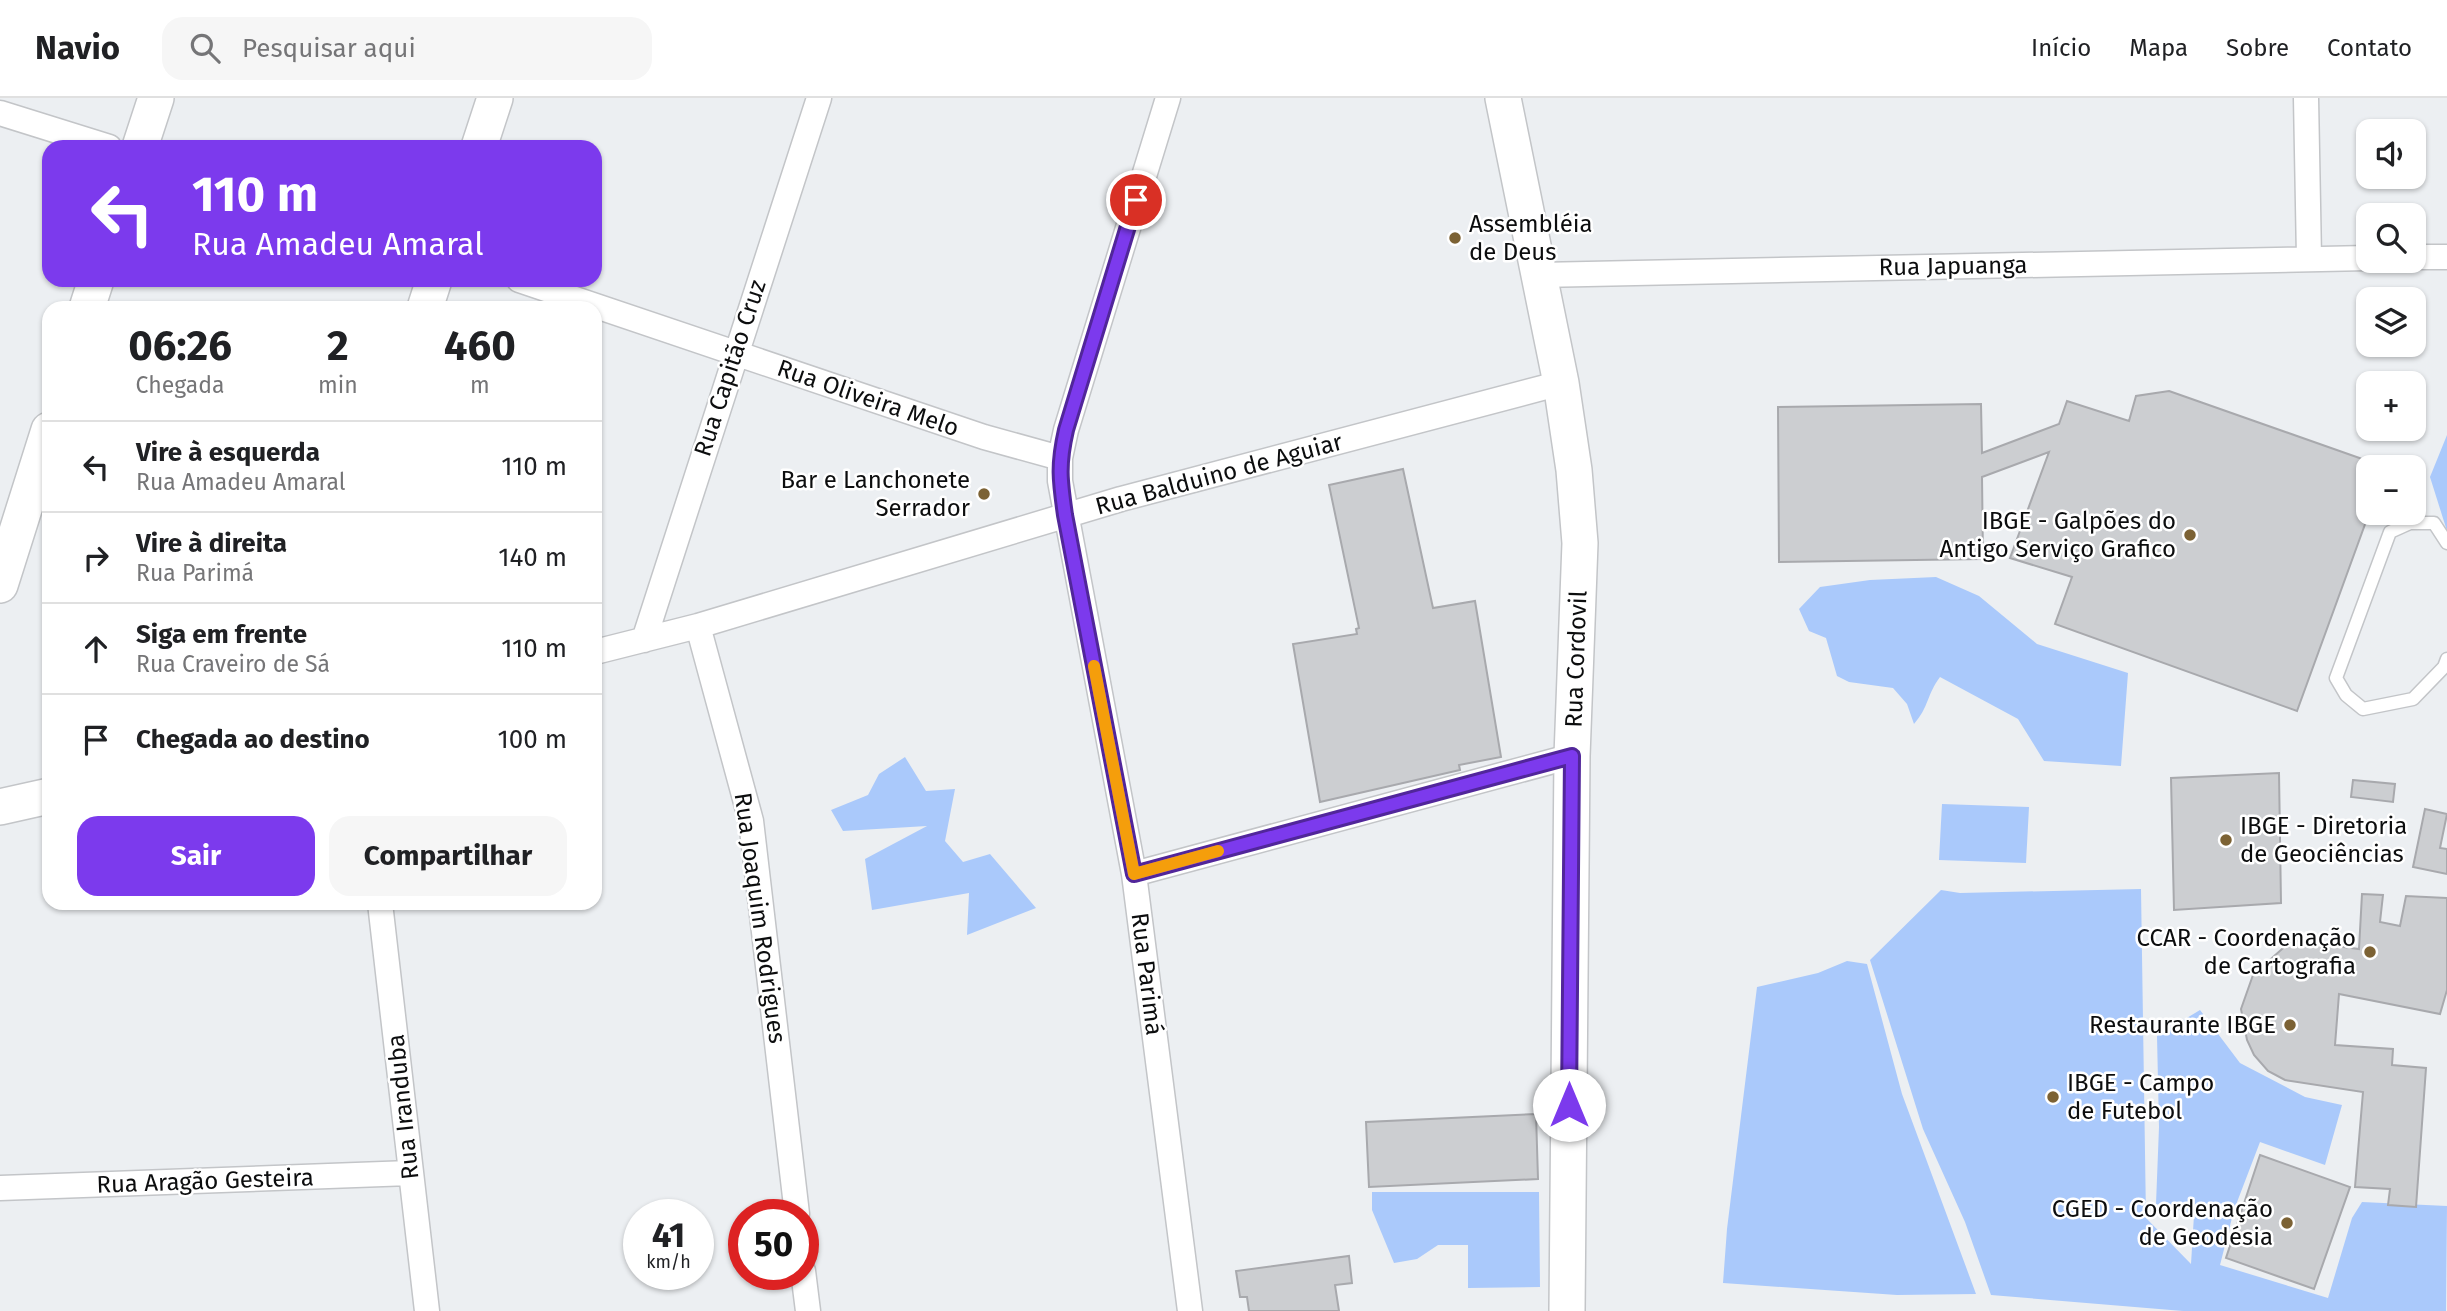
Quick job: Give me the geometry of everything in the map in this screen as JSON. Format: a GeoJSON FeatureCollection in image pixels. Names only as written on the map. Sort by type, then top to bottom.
{"type":"FeatureCollection","features":[{"type":"Feature","properties":{"kind":"main road"},"geometry":{"type":"LineString","coordinates":[[142,140],[156,98]]}},
{"type":"Feature","properties":{"kind":"main road"},"geometry":{"type":"LineString","coordinates":[[481,140],[495,98]]}},
{"type":"Feature","properties":{"kind":"main road","name":"Rua Cordovil"},"geometry":{"type":"LineString","coordinates":[[1503,98],[1561,383],[1574,470],[1580,543],[1572,756],[1567,1311]]}},
{"type":"Feature","properties":{"kind":"main road"},"geometry":{"type":"LineString","coordinates":[[0,585],[42,452]]}},
{"type":"Feature","properties":{"kind":"main road"},"geometry":{"type":"LineString","coordinates":[[0,807],[42,798]]}},
{"type":"Feature","properties":{"kind":"street","name":"Rua Capitão Cruz"},"geometry":{"type":"LineString","coordinates":[[644,639],[819,98]]}},
{"type":"Feature","properties":{"kind":"street","name":"Rua Parimá"},"geometry":{"type":"LineString","coordinates":[[1168,98],[1066,430],[1060,458],[1060,481],[1134,874],[1191,1311]]}},
{"type":"Feature","properties":{"kind":"street"},"geometry":{"type":"LineString","coordinates":[[2306,98],[2309,258]]}},
{"type":"Feature","properties":{"kind":"street"},"geometry":{"type":"LineString","coordinates":[[0,113],[87,140]]}},
{"type":"Feature","properties":{"kind":"street"},"geometry":{"type":"LineString","coordinates":[[2426,257],[2447,257]]}},
{"type":"Feature","properties":{"kind":"street","name":"Rua Japuanga"},"geometry":{"type":"LineString","coordinates":[[1539,275],[2356,258]]}},
{"type":"Feature","properties":{"kind":"street","name":"Rua Oliveira Melo"},"geometry":{"type":"LineString","coordinates":[[540,287],[581,301]]}},
{"type":"Feature","properties":{"kind":"street","name":"Rua Oliveira Melo"},"geometry":{"type":"LineString","coordinates":[[602,308],[984,438],[1060,458]]}},
{"type":"Feature","properties":{"kind":"street","name":"Rua Balduino de Aguiar"},"geometry":{"type":"LineString","coordinates":[[602,650],[698,626],[1121,499],[1561,383]]}},
{"type":"Feature","properties":{"kind":"street","name":"Rua Joaquim Rodrigues"},"geometry":{"type":"LineString","coordinates":[[698,626],[751,821],[795,1199]]}},
{"type":"Feature","properties":{"kind":"street"},"geometry":{"type":"LineString","coordinates":[[1134,874],[1572,756]]}},
{"type":"Feature","properties":{"kind":"street","name":"Rua Iranduba"},"geometry":{"type":"LineString","coordinates":[[381,910],[427,1311]]}},
{"type":"Feature","properties":{"kind":"street","name":"Rua Aragão Gesteira"},"geometry":{"type":"LineString","coordinates":[[0,1188],[410,1173]]}},
{"type":"Feature","properties":{"kind":"street"},"geometry":{"type":"LineString","coordinates":[[805,1290],[808,1311]]}},
{"type":"Feature","properties":{"kind":"lane"},"geometry":{"type":"LineString","coordinates":[[2446,664],[2413,699],[2363,709],[2346,695],[2336,678],[2390,532],[2410,523],[2434,523],[2447,543]]}},
{"type":"Feature","properties":{"kind":"shaded area"},"geometry":{"type":"Polygon","coordinates":[[[2447,435],[2447,531],[2430,477],[2447,435]]]}},
{"type":"Feature","properties":{"kind":"shaded area"},"geometry":{"type":"Polygon","coordinates":[[[1936,577],[1979,596],[2037,644],[2128,673],[2121,766],[2044,761],[2018,719],[1940,677],[1914,724],[1907,704],[1893,688],[1849,682],[1837,676],[1826,638],[1809,631],[1799,609],[1820,587],[1870,580],[1936,577]]]}},
{"type":"Feature","properties":{"kind":"shaded area"},"geometry":{"type":"Polygon","coordinates":[[[905,757],[926,791],[955,789],[945,841],[963,862],[990,854],[1036,908],[967,935],[969,893],[872,910],[865,859],[927,826],[843,831],[831,810],[868,795],[879,774],[905,757]]]}},
{"type":"Feature","properties":{"kind":"shaded area"},"geometry":{"type":"Polygon","coordinates":[[[1942,804],[2029,807],[2026,863],[1939,860],[1942,804]]]}},
{"type":"Feature","properties":{"kind":"shaded area"},"geometry":{"type":"Polygon","coordinates":[[[2141,889],[2146,1218],[2191,1264],[2194,1215],[2156,1204],[2159,1127],[2157,1036],[2200,1010],[2240,1063],[2305,1097],[2342,1105],[2325,1165],[2260,1142],[2234,1210],[2220,1265],[2328,1298],[2352,1218],[2362,1202],[2447,1206],[2446,1311],[2183,1311],[1991,1295],[1965,1222],[1923,1129],[1870,960],[1941,890],[1960,893],[2141,889]]]}},
{"type":"Feature","properties":{"kind":"shaded area"},"geometry":{"type":"Polygon","coordinates":[[[1847,961],[1867,964],[1902,1094],[1976,1294],[1897,1295],[1723,1283],[1727,1229],[1757,987],[1818,973],[1847,961]]]}},
{"type":"Feature","properties":{"kind":"shaded area"},"geometry":{"type":"Polygon","coordinates":[[[1372,1192],[1539,1192],[1540,1287],[1468,1288],[1468,1245],[1438,1245],[1417,1259],[1394,1263],[1372,1210],[1372,1192]]]}},
{"type":"Feature","properties":{"kind":"building","name":"IBGE - Galpões do Antigo Serviço Grafico"},"geometry":{"type":"Polygon","coordinates":[[[2169,391],[2356,457],[2356,525],[2365,525],[2297,711],[2055,624],[2072,577],[2010,558],[2049,452],[1982,477],[1983,559],[1779,562],[1778,407],[1981,404],[1982,453],[2059,424],[2067,401],[2129,421],[2136,396],[2169,391]]]}},
{"type":"Feature","properties":{"kind":"building"},"geometry":{"type":"Polygon","coordinates":[[[1403,469],[1433,608],[1475,601],[1501,757],[1459,765],[1460,770],[1320,802],[1293,644],[1357,634],[1356,629],[1359,628],[1329,485],[1403,469]]]}},
{"type":"Feature","properties":{"kind":"building","name":"IBGE - Diretoria de Geociências"},"geometry":{"type":"Polygon","coordinates":[[[2279,773],[2281,903],[2174,910],[2171,778],[2279,773]]]}},
{"type":"Feature","properties":{"kind":"building"},"geometry":{"type":"Polygon","coordinates":[[[2353,780],[2395,784],[2393,802],[2351,797],[2353,780]]]}},
{"type":"Feature","properties":{"kind":"building"},"geometry":{"type":"Polygon","coordinates":[[[2425,809],[2447,814],[2440,848],[2447,849],[2447,874],[2413,867],[2425,809]]]}},
{"type":"Feature","properties":{"kind":"building"},"geometry":{"type":"Polygon","coordinates":[[[2362,894],[2383,895],[2380,922],[2400,926],[2406,896],[2447,898],[2447,990],[2440,1014],[2339,994],[2335,1045],[2393,1049],[2392,1065],[2426,1068],[2416,1207],[2388,1205],[2390,1189],[2355,1187],[2363,1092],[2285,1080],[2268,1071],[2254,1055],[2247,1040],[2241,1009],[2253,975],[2292,940],[2359,949],[2362,894]]]}},
{"type":"Feature","properties":{"kind":"building"},"geometry":{"type":"Polygon","coordinates":[[[1536,1114],[1538,1179],[1369,1187],[1366,1122],[1536,1114]]]}},
{"type":"Feature","properties":{"kind":"building","name":"CGED - Coordenação de Geodésia"},"geometry":{"type":"Polygon","coordinates":[[[2260,1155],[2350,1187],[2314,1289],[2226,1258],[2260,1155]]]}},
{"type":"Feature","properties":{"kind":"building"},"geometry":{"type":"Polygon","coordinates":[[[1349,1256],[1352,1283],[1335,1285],[1339,1311],[1249,1311],[1247,1297],[1240,1297],[1236,1271],[1349,1256]]]}},
{"type":"Feature","properties":{"kind":"slow traffic"},"geometry":{"type":"LineString","coordinates":[[1094,666],[1134,874],[1218,851]]}},
{"type":"Feature","properties":{"kind":"place","name":"Assembléia de Deus"},"geometry":{"type":"Point","coordinates":[1455,238]}},
{"type":"Feature","properties":{"kind":"place","name":"Bar e Lanchonete Serrador"},"geometry":{"type":"Point","coordinates":[984,494]}},
{"type":"Feature","properties":{"kind":"place","name":"IBGE - Galpões do Antigo Serviço Grafico"},"geometry":{"type":"Point","coordinates":[2190,535]}},
{"type":"Feature","properties":{"kind":"place","name":"IBGE - Diretoria de Geociências"},"geometry":{"type":"Point","coordinates":[2226,840]}},
{"type":"Feature","properties":{"kind":"place","name":"CCAR - Coordenação de Cartografia"},"geometry":{"type":"Point","coordinates":[2370,952]}},
{"type":"Feature","properties":{"kind":"place","name":"Restaurante IBGE"},"geometry":{"type":"Point","coordinates":[2290,1025]}},
{"type":"Feature","properties":{"kind":"place","name":"IBGE - Campo de Futebol"},"geometry":{"type":"Point","coordinates":[2053,1097]}},
{"type":"Feature","properties":{"kind":"place","name":"CGED - Coordenação de Geodésia"},"geometry":{"type":"Point","coordinates":[2287,1223]}},
{"type":"Feature","properties":{"kind":"route"},"geometry":{"type":"LineString","coordinates":[[1136,200],[1066,430],[1060,458],[1065,515],[1134,874],[1572,756],[1569,1105]]}}]}
